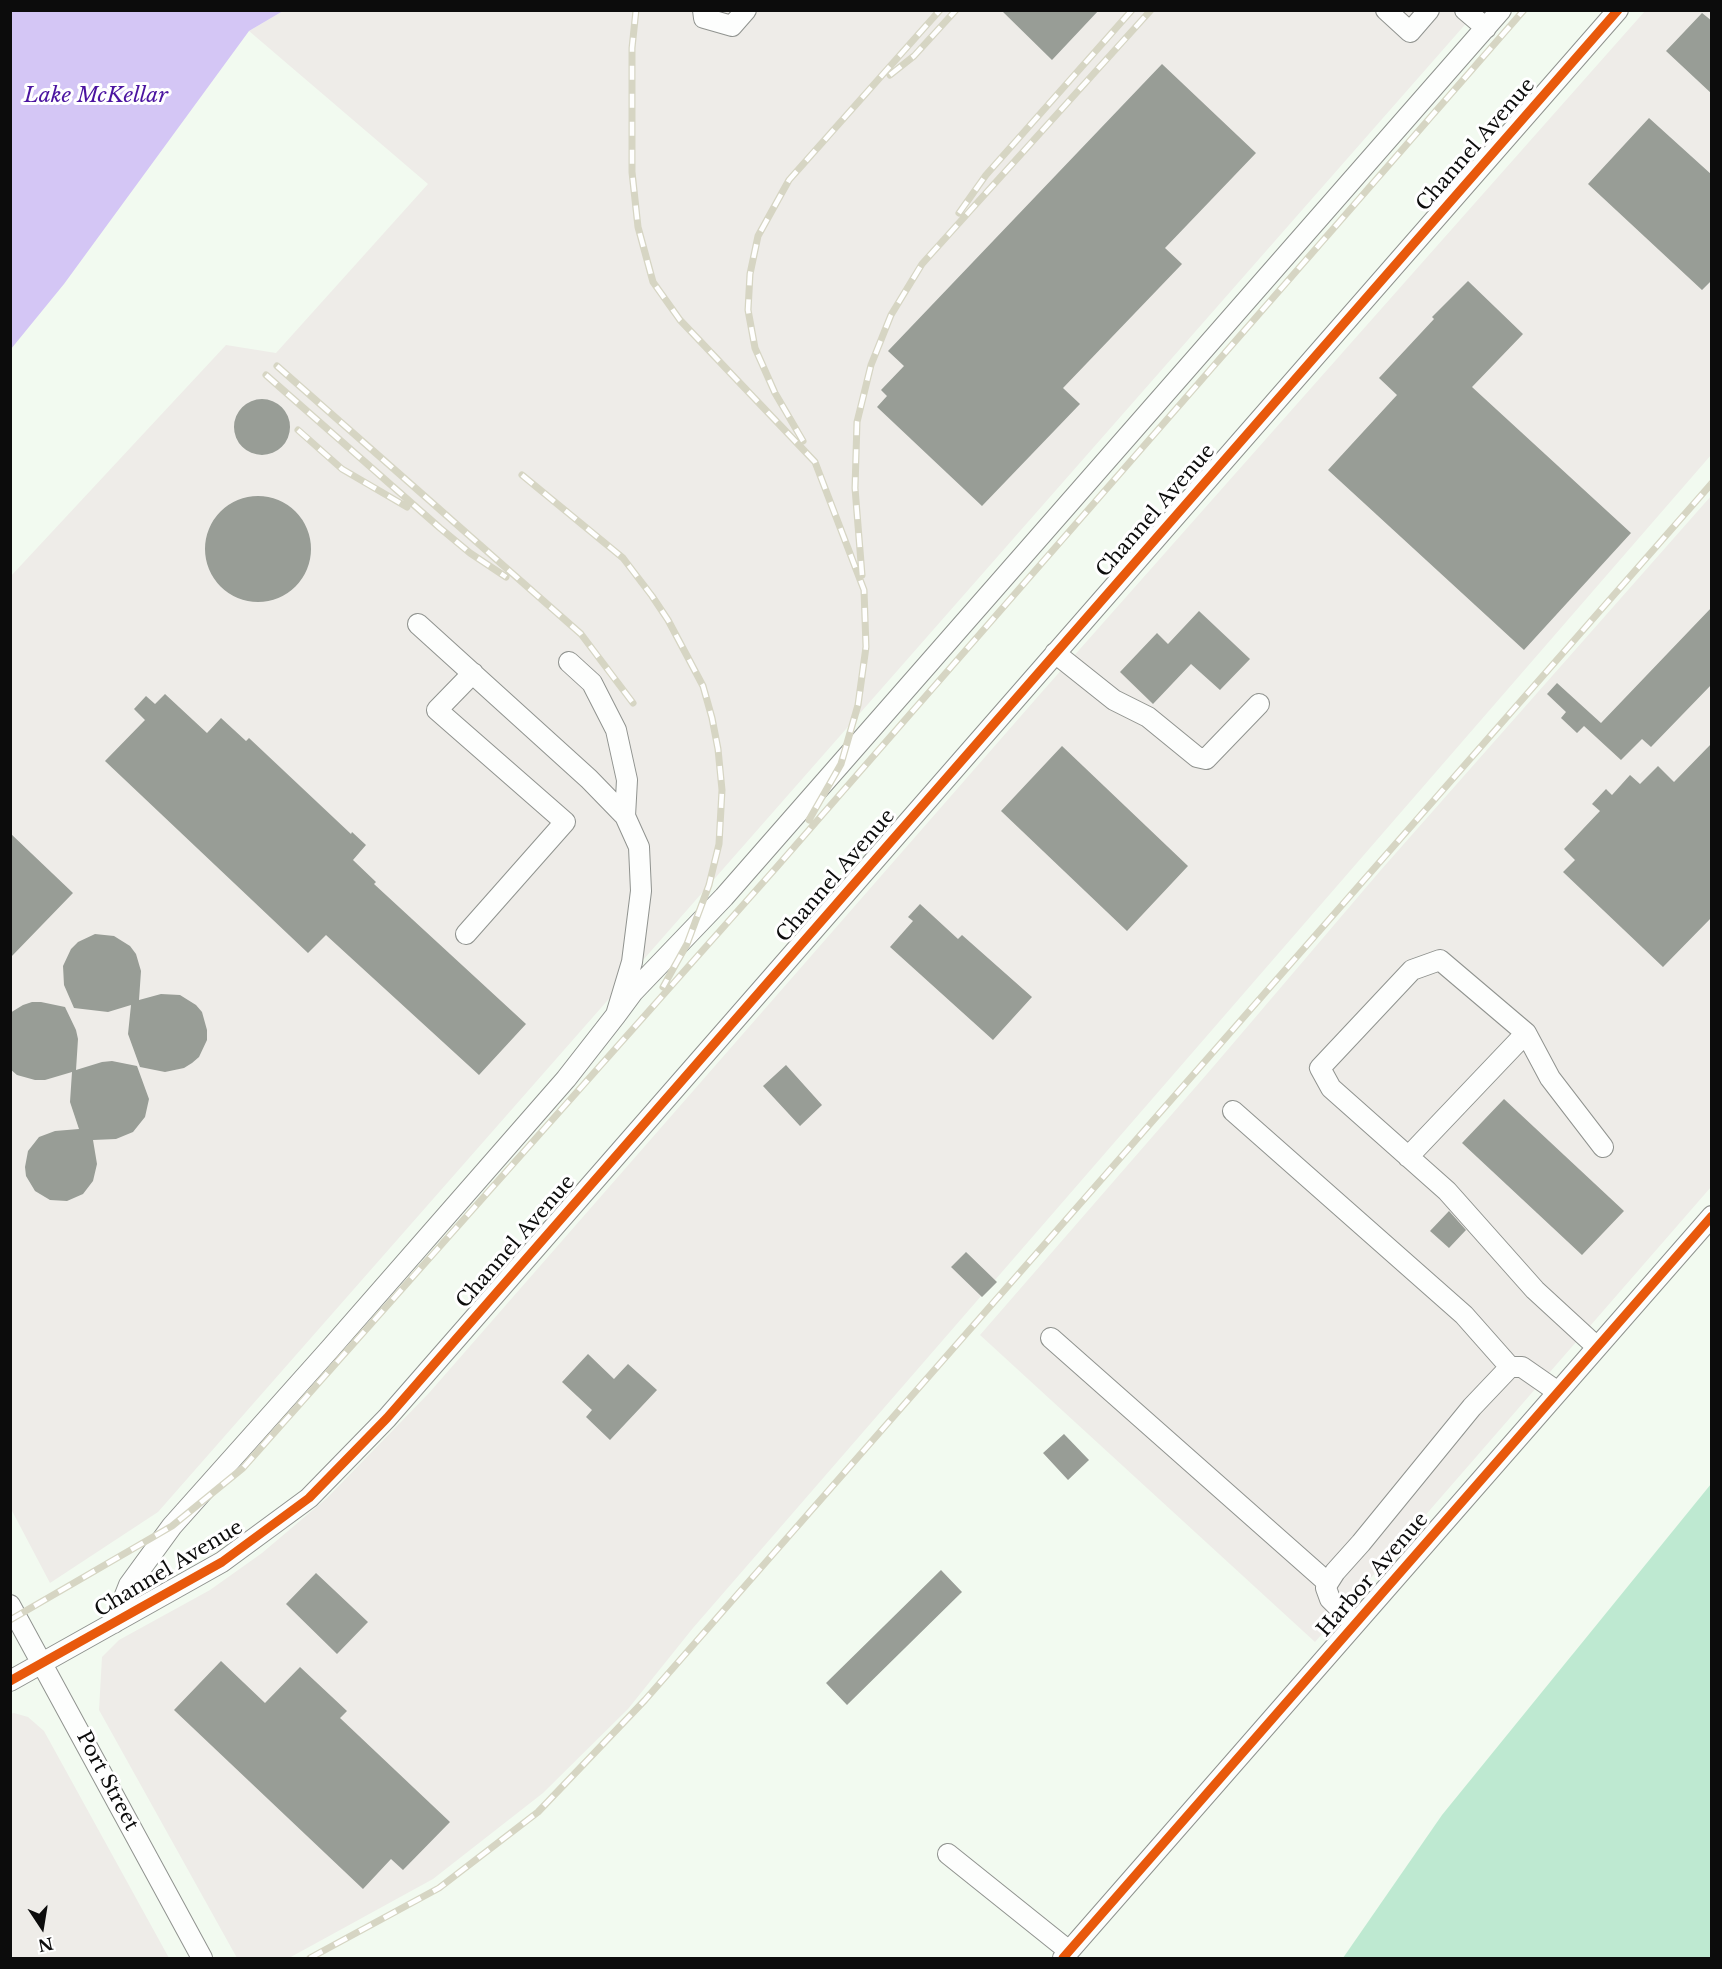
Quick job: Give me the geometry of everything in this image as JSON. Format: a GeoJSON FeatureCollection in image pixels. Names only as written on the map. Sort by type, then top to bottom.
{"type":"FeatureCollection","features":[{"type":"Feature","properties":{"kind":"street"},"geometry":{"type":"LineString","coordinates":[[703,10],[704,18],[732,26],[746,10]]}},
{"type":"Feature","properties":{"kind":"street"},"geometry":{"type":"LineString","coordinates":[[1386,10],[1410,32],[1429,10]]}},
{"type":"Feature","properties":{"kind":"street"},"geometry":{"type":"LineString","coordinates":[[1466,10],[1486,28]]}},
{"type":"Feature","properties":{"kind":"street"},"geometry":{"type":"LineString","coordinates":[[114,1623],[129,1585],[172,1526],[566,1079],[633,992],[724,897],[1501,10]]}},
{"type":"Feature","properties":{"kind":"street","name":"Channel Avenue"},"geometry":{"type":"LineString","coordinates":[[10,1681],[222,1562],[309,1498],[387,1418],[1618,10]]}},
{"type":"Feature","properties":{"kind":"street"},"geometry":{"type":"LineString","coordinates":[[418,624],[589,779],[625,816],[639,847],[641,891],[632,962],[616,1015]]}},
{"type":"Feature","properties":{"kind":"street"},"geometry":{"type":"LineString","coordinates":[[1055,653],[1114,700],[1148,717],[1197,757],[1206,759],[1259,704]]}},
{"type":"Feature","properties":{"kind":"street"},"geometry":{"type":"LineString","coordinates":[[569,662],[592,683],[616,730],[627,780],[625,816]]}},
{"type":"Feature","properties":{"kind":"street"},"geometry":{"type":"LineString","coordinates":[[466,934],[565,822],[437,710],[473,673]]}},
{"type":"Feature","properties":{"kind":"street"},"geometry":{"type":"LineString","coordinates":[[1597,1347],[1535,1290],[1447,1191],[1331,1088],[1320,1068],[1412,970],[1440,960],[1526,1033],[1550,1078],[1603,1147]]}},
{"type":"Feature","properties":{"kind":"street"},"geometry":{"type":"LineString","coordinates":[[1408,1157],[1526,1033]]}},
{"type":"Feature","properties":{"kind":"street"},"geometry":{"type":"LineString","coordinates":[[1233,1111],[1464,1315],[1510,1367]]}},
{"type":"Feature","properties":{"kind":"street","name":"Harbor Avenue"},"geometry":{"type":"LineString","coordinates":[[1066,1955],[1712,1216]]}},
{"type":"Feature","properties":{"kind":"street"},"geometry":{"type":"LineString","coordinates":[[1051,1338],[1328,1583]]}},
{"type":"Feature","properties":{"kind":"street"},"geometry":{"type":"LineString","coordinates":[[1355,1624],[1330,1599],[1326,1588],[1328,1583],[1472,1407],[1510,1367],[1522,1366],[1558,1392]]}},
{"type":"Feature","properties":{"kind":"street","name":"Port Street"},"geometry":{"type":"LineString","coordinates":[[10,1605],[44,1663],[202,1959]]}},
{"type":"Feature","properties":{"kind":"street"},"geometry":{"type":"LineString","coordinates":[[948,1854],[1066,1955]]}},
{"type":"Feature","properties":{"kind":"shaded area"},"geometry":{"type":"Polygon","coordinates":[[[283,11],[1477,11],[158,1512],[50,1583],[10,1507],[10,577],[226,345],[276,353],[428,184],[249,31],[283,11]]]}},
{"type":"Feature","properties":{"kind":"shaded area"},"geometry":{"type":"Polygon","coordinates":[[[1645,11],[1711,11],[1711,455],[693,1628],[628,1709],[543,1793],[433,1879],[289,1958],[237,1958],[99,1710],[102,1657],[119,1640],[210,1590],[262,1553],[327,1498],[429,1393],[1041,693],[1645,11]]]}},
{"type":"Feature","properties":{"kind":"shaded area"},"geometry":{"type":"Polygon","coordinates":[[[1711,496],[1711,1187],[1315,1642],[980,1335],[1380,871],[1711,496]]]}},
{"type":"Feature","properties":{"kind":"shaded area"},"geometry":{"type":"Polygon","coordinates":[[[10,1714],[28,1717],[44,1731],[169,1958],[11,1958],[10,1714]]]}},
{"type":"Feature","properties":{"kind":"green space"},"geometry":{"type":"Polygon","coordinates":[[[1711,1484],[1711,1958],[1343,1958],[1442,1815],[1711,1484]]]}},
{"type":"Feature","properties":{"kind":"water","name":"Lake McKellar"},"geometry":{"type":"Polygon","coordinates":[[[11,10],[283,11],[249,31],[64,284],[11,349],[11,10]]]}},
{"type":"Feature","properties":{"kind":"building"},"geometry":{"type":"Polygon","coordinates":[[[1001,10],[1099,10],[1052,60],[1001,10]]]}},
{"type":"Feature","properties":{"kind":"building"},"geometry":{"type":"Polygon","coordinates":[[[1702,13],[1712,21],[1712,94],[1666,51],[1702,13]]]}},
{"type":"Feature","properties":{"kind":"building"},"geometry":{"type":"Polygon","coordinates":[[[1162,64],[1256,153],[1165,248],[1182,264],[1063,388],[1080,404],[982,506],[877,407],[887,396],[881,390],[904,366],[888,351],[1162,64]]]}},
{"type":"Feature","properties":{"kind":"building"},"geometry":{"type":"Polygon","coordinates":[[[1649,118],[1712,175],[1712,280],[1702,290],[1588,184],[1649,118]]]}},
{"type":"Feature","properties":{"kind":"building"},"geometry":{"type":"Polygon","coordinates":[[[1468,281],[1523,334],[1472,387],[1631,533],[1524,650],[1328,470],[1397,395],[1379,378],[1434,319],[1432,317],[1468,281]]]}},
{"type":"Feature","properties":{"kind":"building"},"geometry":{"type":"Polygon","coordinates":[[[262,399],[273,401],[282,407],[288,416],[290,427],[288,438],[282,447],[273,453],[262,455],[251,453],[242,447],[236,438],[234,427],[236,416],[242,407],[251,401],[262,399]]]}},
{"type":"Feature","properties":{"kind":"building"},"geometry":{"type":"Polygon","coordinates":[[[258,496],[278,500],[295,512],[307,529],[311,549],[307,569],[295,586],[278,598],[258,602],[238,598],[221,586],[209,569],[205,549],[209,529],[221,512],[238,500],[258,496]]]}},
{"type":"Feature","properties":{"kind":"building"},"geometry":{"type":"Polygon","coordinates":[[[1712,607],[1712,684],[1651,747],[1642,739],[1621,760],[1584,726],[1577,733],[1561,718],[1566,712],[1547,694],[1557,683],[1601,723],[1712,607]]]}},
{"type":"Feature","properties":{"kind":"building"},"geometry":{"type":"Polygon","coordinates":[[[1199,611],[1250,659],[1220,690],[1191,664],[1153,704],[1120,672],[1157,633],[1168,644],[1199,611]]]}},
{"type":"Feature","properties":{"kind":"building"},"geometry":{"type":"Polygon","coordinates":[[[165,694],[207,733],[221,718],[246,741],[249,738],[351,834],[352,832],[366,845],[353,860],[376,882],[374,884],[526,1024],[479,1075],[326,935],[308,953],[105,761],[145,720],[134,709],[146,696],[155,704],[165,694]]]}},
{"type":"Feature","properties":{"kind":"building"},"geometry":{"type":"Polygon","coordinates":[[[1712,743],[1712,917],[1663,967],[1563,872],[1575,860],[1564,849],[1600,811],[1592,804],[1606,789],[1612,795],[1630,775],[1640,784],[1658,766],[1674,782],[1712,743]]]}},
{"type":"Feature","properties":{"kind":"building"},"geometry":{"type":"Polygon","coordinates":[[[1062,746],[1188,866],[1127,931],[1001,811],[1062,746]]]}},
{"type":"Feature","properties":{"kind":"building"},"geometry":{"type":"Polygon","coordinates":[[[10,833],[73,893],[10,958],[10,833]]]}},
{"type":"Feature","properties":{"kind":"building"},"geometry":{"type":"Polygon","coordinates":[[[920,904],[958,939],[962,935],[1032,997],[993,1040],[890,947],[913,921],[908,917],[920,904]]]}},
{"type":"Feature","properties":{"kind":"building"},"geometry":{"type":"Polygon","coordinates":[[[95,934],[114,936],[130,946],[136,954],[141,971],[139,1000],[161,994],[180,995],[196,1005],[202,1012],[207,1040],[199,1057],[192,1063],[184,1068],[165,1072],[140,1067],[128,1034],[131,1005],[108,1012],[74,1008],[64,985],[63,966],[71,949],[78,942],[95,934]]]}},
{"type":"Feature","properties":{"kind":"building"},"geometry":{"type":"Polygon","coordinates":[[[32,1002],[65,1007],[78,1039],[76,1070],[112,1061],[137,1066],[149,1099],[145,1117],[133,1132],[116,1139],[93,1140],[97,1164],[93,1181],[83,1194],[67,1201],[50,1200],[35,1191],[26,1176],[28,1151],[39,1137],[55,1131],[79,1129],[70,1102],[72,1072],[45,1080],[35,1080],[17,1075],[10,1069],[10,1013],[32,1002]]]}},
{"type":"Feature","properties":{"kind":"building"},"geometry":{"type":"Polygon","coordinates":[[[786,1065],[822,1105],[800,1126],[763,1086],[786,1065]]]}},
{"type":"Feature","properties":{"kind":"building"},"geometry":{"type":"Polygon","coordinates":[[[1504,1099],[1624,1211],[1582,1255],[1462,1143],[1504,1099]]]}},
{"type":"Feature","properties":{"kind":"building"},"geometry":{"type":"Polygon","coordinates":[[[1449,1211],[1466,1230],[1449,1248],[1430,1231],[1449,1211]]]}},
{"type":"Feature","properties":{"kind":"building"},"geometry":{"type":"Polygon","coordinates":[[[966,1252],[997,1282],[982,1297],[951,1267],[966,1252]]]}},
{"type":"Feature","properties":{"kind":"building"},"geometry":{"type":"Polygon","coordinates":[[[588,1354],[614,1379],[628,1364],[657,1390],[610,1440],[586,1417],[592,1410],[562,1382],[588,1354]]]}},
{"type":"Feature","properties":{"kind":"building"},"geometry":{"type":"Polygon","coordinates":[[[1064,1434],[1089,1460],[1068,1480],[1043,1453],[1064,1434]]]}},
{"type":"Feature","properties":{"kind":"building"},"geometry":{"type":"Polygon","coordinates":[[[941,1570],[962,1592],[847,1705],[826,1683],[941,1570]]]}},
{"type":"Feature","properties":{"kind":"building"},"geometry":{"type":"Polygon","coordinates":[[[316,1573],[368,1622],[337,1654],[286,1604],[316,1573]]]}},
{"type":"Feature","properties":{"kind":"building"},"geometry":{"type":"Polygon","coordinates":[[[221,1661],[265,1703],[300,1667],[347,1711],[340,1718],[450,1822],[403,1870],[391,1859],[363,1889],[174,1710],[221,1661]]]}},
{"type":"Feature","properties":{"kind":"railway"},"geometry":{"type":"LineString","coordinates":[[636,10],[632,48],[632,172],[638,227],[653,282],[680,320],[815,462],[864,590],[866,647],[858,705],[841,764],[809,820]]}},
{"type":"Feature","properties":{"kind":"railway"},"geometry":{"type":"LineString","coordinates":[[803,441],[775,393],[755,348],[748,310],[750,274],[758,236],[789,180],[940,10]]}},
{"type":"Feature","properties":{"kind":"railway"},"geometry":{"type":"LineString","coordinates":[[890,75],[914,56],[956,10]]}},
{"type":"Feature","properties":{"kind":"railway"},"geometry":{"type":"LineString","coordinates":[[959,213],[986,175],[1132,10]]}},
{"type":"Feature","properties":{"kind":"railway"},"geometry":{"type":"LineString","coordinates":[[862,575],[855,488],[857,422],[871,365],[891,315],[922,264],[1151,10]]}},
{"type":"Feature","properties":{"kind":"railway"},"geometry":{"type":"LineString","coordinates":[[10,1620],[172,1526],[243,1468],[775,869],[1524,10]]}},
{"type":"Feature","properties":{"kind":"railway"},"geometry":{"type":"LineString","coordinates":[[277,366],[581,634],[633,703]]}},
{"type":"Feature","properties":{"kind":"railway"},"geometry":{"type":"LineString","coordinates":[[266,375],[440,528],[470,553],[506,577]]}},
{"type":"Feature","properties":{"kind":"railway"},"geometry":{"type":"LineString","coordinates":[[298,430],[342,469],[407,507]]}},
{"type":"Feature","properties":{"kind":"railway"},"geometry":{"type":"LineString","coordinates":[[522,475],[623,558],[668,620],[703,686],[712,718],[722,790],[719,844],[709,885],[687,944],[663,987]]}},
{"type":"Feature","properties":{"kind":"railway"},"geometry":{"type":"LineString","coordinates":[[310,1958],[439,1888],[538,1812],[645,1700],[1712,483]]}},
{"type":"Feature","properties":{"kind":"cycle path"},"geometry":{"type":"LineString","coordinates":[[10,1681],[222,1562],[309,1498],[387,1418],[1618,10]]}},
{"type":"Feature","properties":{"kind":"cycle path"},"geometry":{"type":"LineString","coordinates":[[1063,1958],[1712,1216]]}}]}
